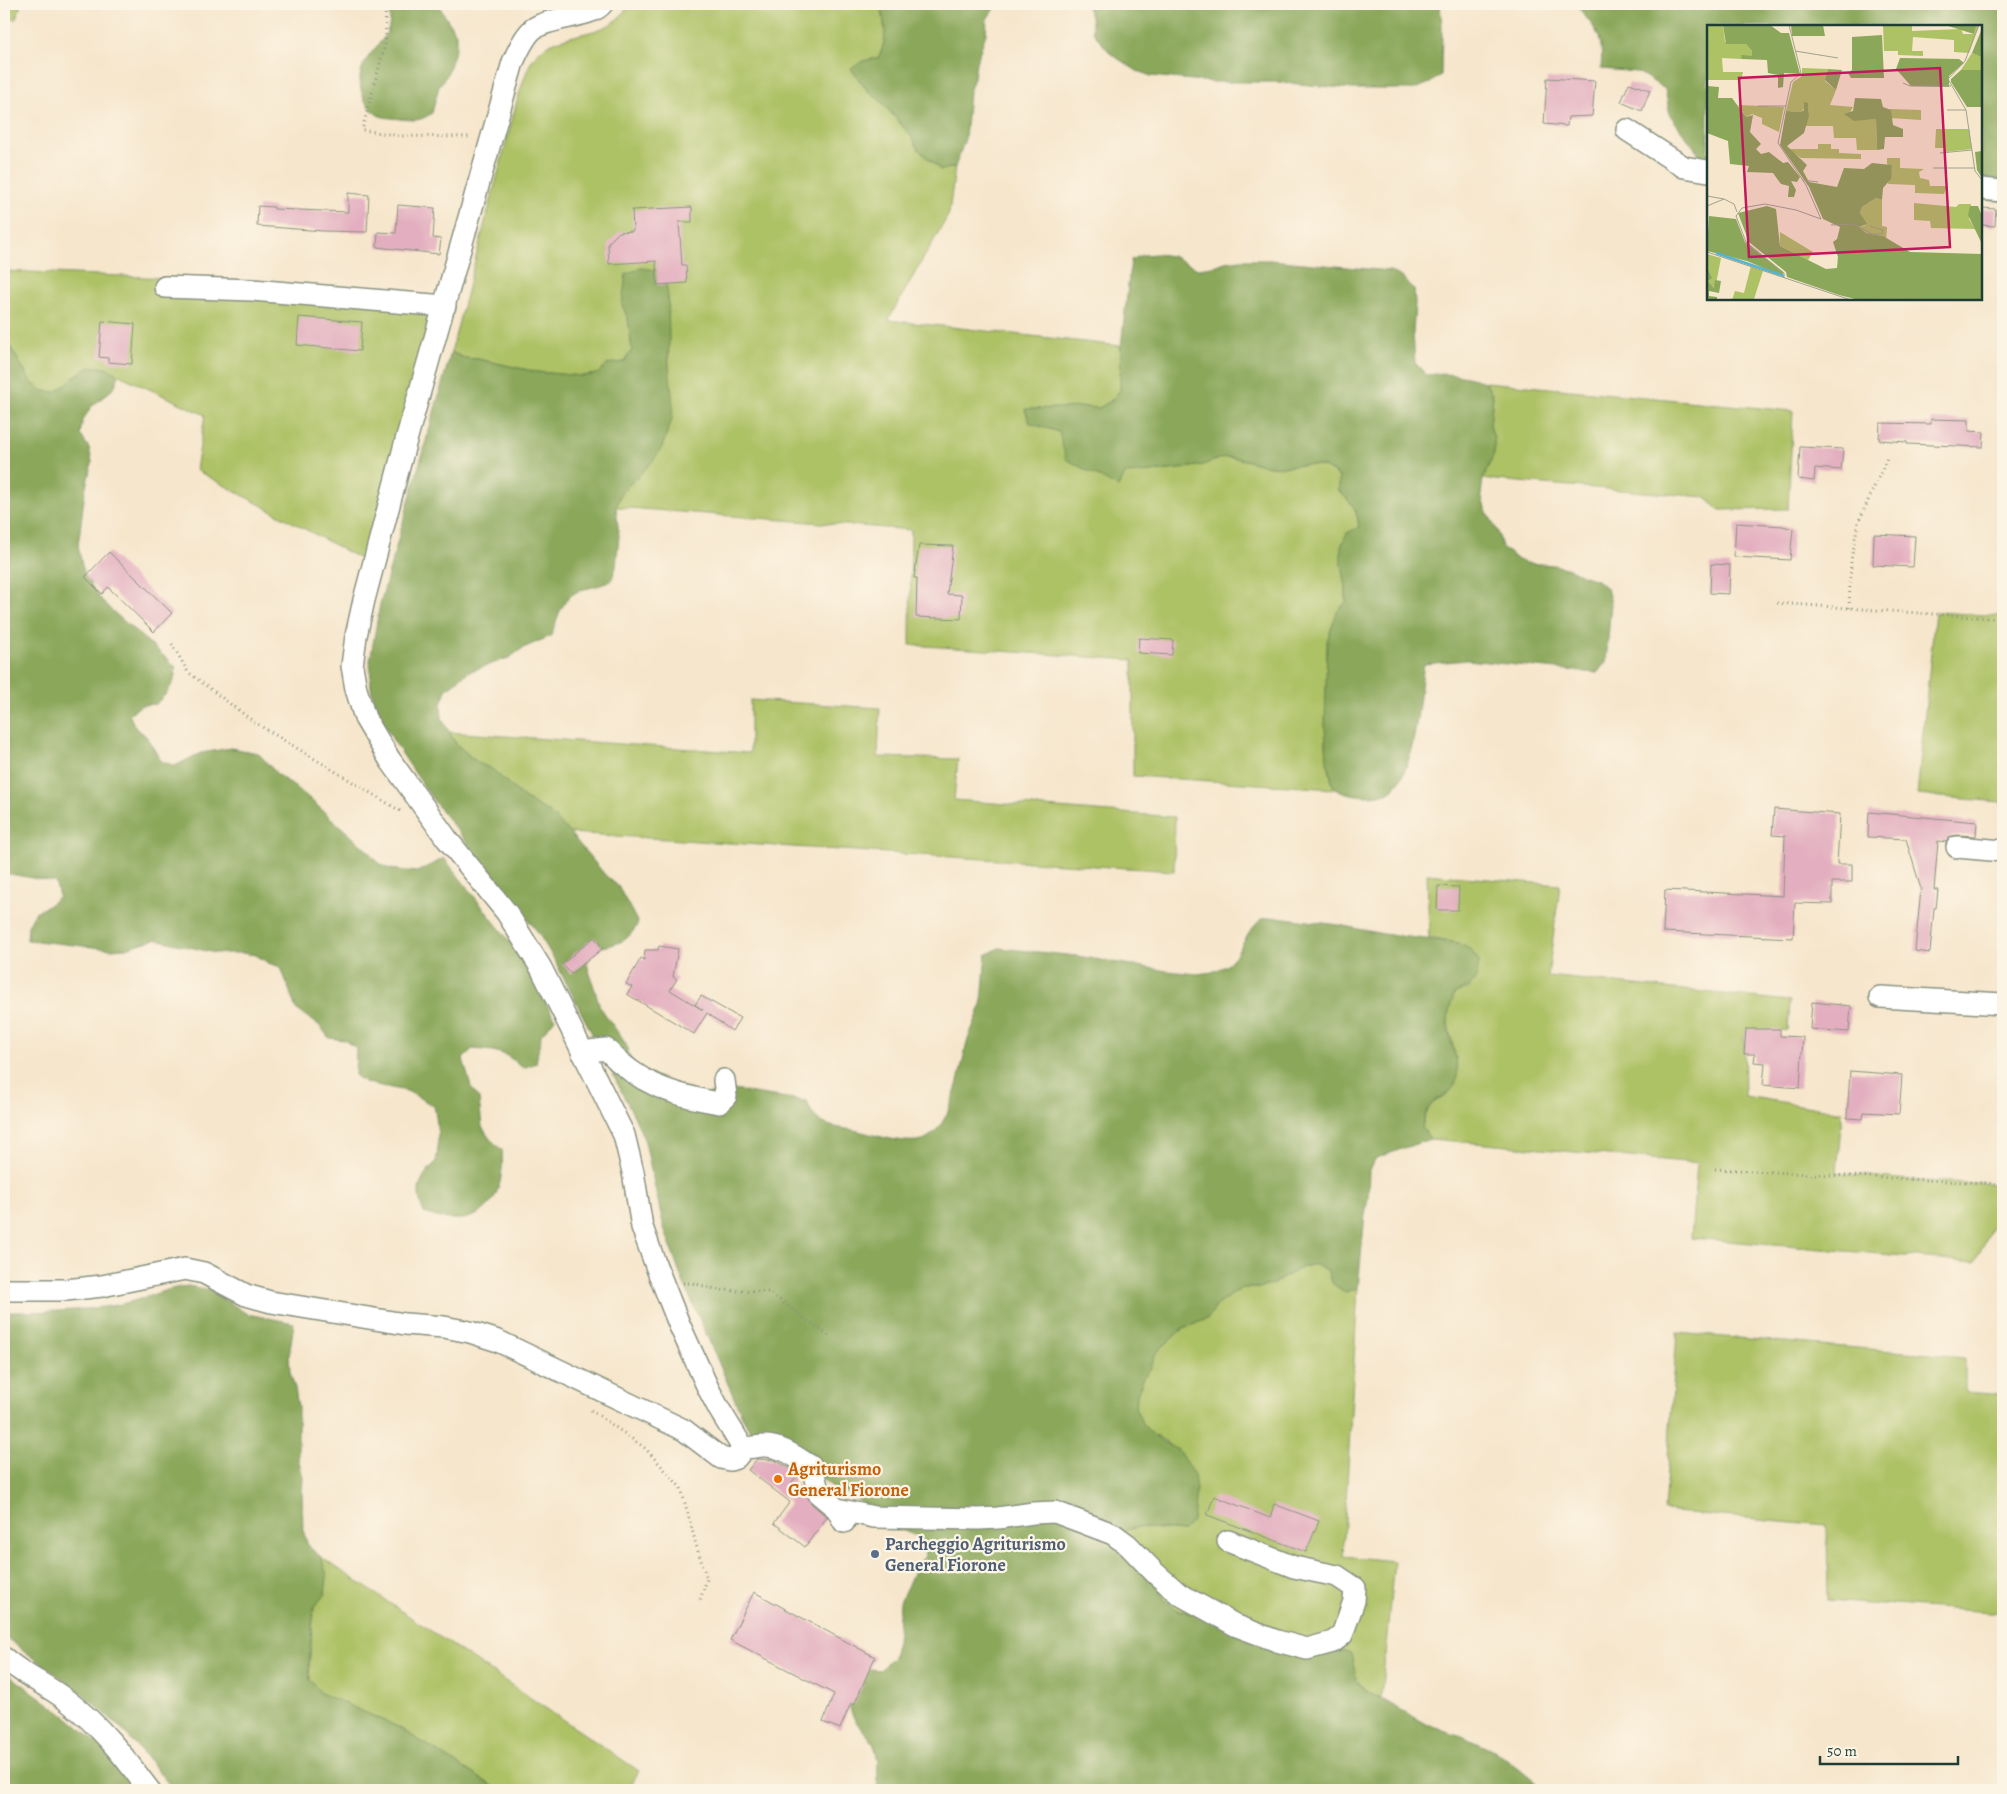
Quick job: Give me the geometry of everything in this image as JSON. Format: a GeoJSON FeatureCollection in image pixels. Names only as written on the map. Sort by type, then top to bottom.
{"type":"FeatureCollection","features":[{"type":"Feature","properties":{"kind":"street"},"geometry":{"type":"LineString","coordinates":[[602,4],[600,7],[586,12],[546,22],[533,30],[522,44],[513,62],[405,444],[364,600],[352,666],[365,718],[390,760],[447,840],[506,913],[541,968],[624,1135],[633,1172],[642,1227],[708,1388],[742,1445],[752,1449],[764,1446],[782,1449],[812,1467],[819,1494],[841,1516],[979,1518],[1008,1517],[1033,1512],[1055,1512],[1113,1534],[1128,1545],[1179,1594],[1237,1626],[1307,1648],[1333,1642],[1342,1635],[1354,1601],[1355,1588],[1337,1576],[1294,1567],[1228,1541]]}},
{"type":"Feature","properties":{"kind":"street"},"geometry":{"type":"LineString","coordinates":[[1627,130],[1684,167],[1696,171],[1707,171]]}},
{"type":"Feature","properties":{"kind":"street"},"geometry":{"type":"LineString","coordinates":[[1982,189],[2003,191]]}},
{"type":"Feature","properties":{"kind":"street"},"geometry":{"type":"LineString","coordinates":[[166,287],[252,290],[445,306]]}},
{"type":"Feature","properties":{"kind":"street"},"geometry":{"type":"LineString","coordinates":[[1958,847],[2003,851]]}},
{"type":"Feature","properties":{"kind":"street"},"geometry":{"type":"LineString","coordinates":[[1880,997],[2003,1004]]}},
{"type":"Feature","properties":{"kind":"street"},"geometry":{"type":"LineString","coordinates":[[582,1052],[606,1049],[620,1064],[654,1086],[694,1099],[719,1104],[726,1096],[724,1080]]}},
{"type":"Feature","properties":{"kind":"street"},"geometry":{"type":"LineString","coordinates":[[4,1290],[66,1290],[84,1288],[186,1269],[204,1273],[246,1294],[271,1302],[470,1332],[498,1341],[684,1430],[721,1458],[730,1460],[736,1458],[740,1453],[742,1445]]}},
{"type":"Feature","properties":{"kind":"street"},"geometry":{"type":"LineString","coordinates":[[4,1658],[34,1680],[63,1697],[89,1718],[111,1739],[148,1790]]}},
{"type":"Feature","properties":{"kind":"path"},"geometry":{"type":"LineString","coordinates":[[385,4],[386,41],[362,130],[402,136],[491,137]]}},
{"type":"Feature","properties":{"kind":"path"},"geometry":{"type":"LineString","coordinates":[[1849,608],[1852,560],[1858,523],[1888,456]]}},
{"type":"Feature","properties":{"kind":"path"},"geometry":{"type":"LineString","coordinates":[[1777,602],[2003,619]]}},
{"type":"Feature","properties":{"kind":"path"},"geometry":{"type":"LineString","coordinates":[[172,644],[188,672],[254,722],[409,816]]}},
{"type":"Feature","properties":{"kind":"path"},"geometry":{"type":"LineString","coordinates":[[1715,1169],[2003,1184]]}},
{"type":"Feature","properties":{"kind":"path"},"geometry":{"type":"LineString","coordinates":[[663,1282],[692,1283],[719,1290],[769,1292],[829,1336]]}},
{"type":"Feature","properties":{"kind":"path"},"geometry":{"type":"LineString","coordinates":[[584,1406],[599,1414],[645,1448],[682,1488],[707,1579],[699,1603]]}},
{"type":"Feature","properties":{"kind":"green space"},"geometry":{"type":"Polygon","coordinates":[[[4,4],[21,4],[16,19],[4,18],[4,4]]]}},
{"type":"Feature","properties":{"kind":"green space"},"geometry":{"type":"Polygon","coordinates":[[[388,4],[438,4],[456,34],[456,48],[447,75],[439,86],[432,113],[420,119],[400,119],[378,115],[372,111],[364,99],[360,85],[361,70],[364,64],[387,31],[390,15],[388,4]]]}},
{"type":"Feature","properties":{"kind":"green space"},"geometry":{"type":"Polygon","coordinates":[[[628,4],[881,4],[885,31],[884,44],[878,58],[863,61],[859,81],[881,101],[911,136],[919,150],[940,170],[955,167],[949,214],[888,320],[1121,346],[1120,390],[1111,401],[1099,408],[1025,410],[1030,423],[1059,432],[1118,487],[1125,474],[1193,467],[1228,457],[1270,466],[1313,465],[1330,471],[1339,477],[1339,491],[1353,507],[1357,515],[1359,527],[1347,534],[1341,560],[1345,573],[1346,602],[1337,612],[1329,678],[1326,745],[1334,789],[1133,776],[1133,660],[910,645],[911,530],[616,507],[621,493],[653,461],[669,371],[668,296],[622,305],[628,318],[632,350],[624,362],[607,364],[597,374],[582,376],[537,372],[478,359],[464,358],[451,352],[518,97],[533,58],[552,43],[613,23],[622,15],[628,4]]]}},
{"type":"Feature","properties":{"kind":"green space"},"geometry":{"type":"Polygon","coordinates":[[[881,4],[997,4],[987,19],[986,34],[976,62],[974,78],[969,92],[965,139],[955,167],[941,170],[919,150],[911,136],[881,101],[869,92],[851,69],[863,61],[878,58],[885,38],[881,4]]]}},
{"type":"Feature","properties":{"kind":"green space"},"geometry":{"type":"Polygon","coordinates":[[[1086,4],[1440,4],[1442,28],[1441,75],[1430,83],[1415,89],[1353,89],[1277,82],[1213,82],[1151,76],[1137,71],[1111,54],[1093,32],[1091,17],[1086,4]]]}},
{"type":"Feature","properties":{"kind":"green space"},"geometry":{"type":"Polygon","coordinates":[[[1576,4],[2003,4],[2003,201],[1982,198],[1982,25],[1707,25],[1707,165],[1670,115],[1665,89],[1638,72],[1601,69],[1601,47],[1597,32],[1576,4]]]}},
{"type":"Feature","properties":{"kind":"green space"},"geometry":{"type":"Polygon","coordinates":[[[1143,255],[1172,256],[1198,269],[1241,260],[1270,260],[1390,271],[1403,278],[1414,290],[1413,333],[1415,363],[1427,375],[1456,375],[1485,382],[1493,396],[1490,425],[1494,439],[1494,453],[1483,479],[1481,495],[1485,508],[1498,532],[1502,547],[1514,557],[1526,563],[1554,565],[1570,569],[1597,580],[1607,589],[1611,603],[1606,662],[1597,673],[1467,660],[1424,664],[1411,751],[1399,782],[1384,794],[1369,796],[1355,795],[1334,789],[1327,761],[1325,728],[1327,641],[1337,612],[1346,602],[1341,546],[1347,533],[1359,527],[1357,515],[1353,507],[1339,491],[1339,476],[1321,466],[1280,467],[1228,457],[1193,467],[1125,474],[1118,487],[1066,459],[1059,432],[1030,423],[1025,409],[1099,408],[1111,401],[1120,390],[1121,346],[1131,260],[1143,255]]]}},
{"type":"Feature","properties":{"kind":"green space"},"geometry":{"type":"Polygon","coordinates":[[[641,268],[656,270],[666,282],[668,296],[668,357],[673,405],[672,419],[662,447],[653,461],[621,493],[616,507],[619,536],[616,567],[611,581],[584,589],[571,596],[559,614],[551,636],[523,648],[509,658],[468,672],[446,690],[441,704],[442,719],[456,744],[478,763],[492,769],[524,798],[550,813],[570,833],[606,876],[618,886],[638,923],[624,940],[592,950],[587,964],[600,1007],[626,1044],[630,1057],[638,1069],[703,1095],[733,1090],[807,1101],[810,1110],[820,1121],[826,1124],[901,1141],[918,1141],[925,1139],[935,1132],[949,1110],[969,1038],[981,1006],[986,955],[999,948],[1077,956],[1197,974],[1212,972],[1226,966],[1261,919],[1277,917],[1339,925],[1383,934],[1459,943],[1471,950],[1479,961],[1476,979],[1466,988],[1455,993],[1448,1023],[1457,1069],[1455,1084],[1449,1092],[1429,1106],[1422,1127],[1430,1139],[1376,1158],[1369,1170],[1368,1199],[1358,1288],[1345,1292],[1333,1284],[1327,1270],[1315,1264],[1300,1268],[1273,1284],[1258,1288],[1242,1288],[1218,1304],[1208,1318],[1181,1330],[1156,1353],[1137,1395],[1136,1410],[1142,1423],[1152,1435],[1178,1450],[1194,1475],[1196,1490],[1193,1521],[1183,1531],[1138,1527],[1123,1531],[1166,1602],[1178,1610],[1351,1654],[1357,1681],[1367,1691],[1432,1727],[1462,1736],[1502,1755],[1536,1783],[1540,1790],[879,1790],[875,1748],[855,1720],[850,1708],[848,1667],[880,1670],[893,1657],[897,1641],[900,1602],[914,1571],[925,1556],[922,1538],[904,1531],[891,1521],[876,1515],[850,1494],[834,1488],[806,1467],[755,1440],[742,1416],[682,1279],[664,1228],[645,1142],[637,1122],[554,959],[537,931],[433,800],[393,740],[375,706],[371,688],[370,661],[380,604],[451,352],[464,358],[478,359],[537,372],[582,376],[597,374],[607,364],[624,362],[632,350],[628,318],[622,305],[626,274],[641,268]]]}},
{"type":"Feature","properties":{"kind":"green space"},"geometry":{"type":"Polygon","coordinates":[[[4,271],[239,281],[433,315],[364,561],[196,470],[205,415],[119,375],[106,367],[79,373],[56,392],[43,391],[31,382],[4,339],[4,271]]]}},
{"type":"Feature","properties":{"kind":"green space"},"geometry":{"type":"Polygon","coordinates":[[[4,339],[31,382],[43,391],[56,392],[78,374],[92,367],[108,369],[119,375],[114,388],[91,407],[83,420],[80,434],[89,448],[92,462],[85,491],[78,546],[84,574],[99,597],[176,667],[174,681],[166,694],[156,704],[142,705],[129,714],[135,727],[146,736],[161,761],[175,766],[201,753],[231,748],[258,753],[278,775],[303,793],[368,851],[377,862],[390,869],[417,872],[444,858],[514,947],[555,1019],[541,1035],[536,1063],[523,1068],[511,1058],[500,1053],[472,1049],[463,1059],[471,1087],[479,1099],[482,1127],[490,1139],[502,1150],[502,1169],[499,1185],[493,1199],[485,1209],[473,1216],[460,1219],[443,1218],[424,1213],[419,1197],[419,1188],[426,1173],[436,1161],[438,1149],[434,1106],[407,1091],[366,1083],[355,1075],[356,1048],[344,1040],[329,1038],[320,1026],[296,1009],[281,967],[268,963],[256,955],[215,953],[155,939],[126,948],[111,949],[27,940],[28,926],[35,912],[48,906],[59,896],[55,882],[4,873],[4,339]]]}},
{"type":"Feature","properties":{"kind":"green space"},"geometry":{"type":"Polygon","coordinates":[[[1485,382],[1793,411],[1788,509],[1718,510],[1706,497],[1483,479],[1494,453],[1494,439],[1490,425],[1493,396],[1485,382]]]}},
{"type":"Feature","properties":{"kind":"green space"},"geometry":{"type":"Polygon","coordinates":[[[1935,612],[2003,616],[2003,815],[2001,802],[1917,795],[1935,612]]]}},
{"type":"Feature","properties":{"kind":"green space"},"geometry":{"type":"Polygon","coordinates":[[[750,700],[880,708],[878,757],[958,759],[954,800],[1175,817],[1174,871],[570,833],[550,813],[524,798],[492,769],[478,763],[456,744],[448,732],[750,753],[750,700]]]}},
{"type":"Feature","properties":{"kind":"green space"},"geometry":{"type":"Polygon","coordinates":[[[1427,874],[1560,885],[1548,976],[1790,1001],[1788,1030],[1744,1034],[1745,1096],[1842,1112],[1837,1173],[1920,1181],[2003,1184],[2003,1205],[1975,1262],[1691,1238],[1697,1163],[1430,1139],[1422,1128],[1424,1121],[1430,1107],[1447,1095],[1455,1054],[1448,1024],[1449,1010],[1454,993],[1470,988],[1459,943],[1429,938],[1427,874]]]}},
{"type":"Feature","properties":{"kind":"green space"},"geometry":{"type":"Polygon","coordinates":[[[1315,1264],[1327,1270],[1333,1284],[1345,1292],[1358,1288],[1343,1556],[1394,1561],[1381,1698],[1363,1687],[1353,1668],[1192,1613],[1178,1610],[1166,1602],[1123,1531],[1138,1527],[1183,1531],[1166,1441],[1152,1435],[1142,1423],[1136,1410],[1137,1395],[1142,1381],[1151,1367],[1155,1353],[1181,1330],[1208,1318],[1218,1304],[1242,1288],[1258,1288],[1273,1284],[1300,1268],[1315,1264]]]}},
{"type":"Feature","properties":{"kind":"green space"},"geometry":{"type":"Polygon","coordinates":[[[188,1286],[211,1290],[247,1314],[294,1323],[289,1356],[290,1372],[298,1407],[298,1458],[303,1477],[303,1530],[308,1546],[321,1557],[327,1575],[325,1594],[314,1607],[309,1664],[310,1680],[321,1693],[398,1727],[499,1790],[174,1790],[122,1729],[84,1695],[8,1639],[4,1633],[4,1312],[63,1311],[122,1304],[171,1289],[188,1286]]]}},
{"type":"Feature","properties":{"kind":"green space"},"geometry":{"type":"Polygon","coordinates":[[[1677,1333],[1965,1357],[1965,1392],[2003,1395],[2003,1613],[1828,1600],[1827,1525],[1664,1511],[1677,1333]]]}},
{"type":"Feature","properties":{"kind":"green space"},"geometry":{"type":"Polygon","coordinates":[[[321,1557],[639,1771],[628,1790],[499,1790],[398,1727],[320,1693],[310,1680],[309,1664],[314,1607],[325,1594],[327,1576],[321,1557]]]}},
{"type":"Feature","properties":{"kind":"green space"},"geometry":{"type":"Polygon","coordinates":[[[4,1671],[67,1717],[102,1747],[139,1790],[4,1790],[4,1671]]]}},
{"type":"Feature","properties":{"kind":"building"},"geometry":{"type":"Polygon","coordinates":[[[1547,78],[1595,81],[1592,116],[1568,117],[1567,126],[1544,124],[1547,78]]]}},
{"type":"Feature","properties":{"kind":"building"},"geometry":{"type":"Polygon","coordinates":[[[1629,83],[1650,90],[1642,111],[1621,102],[1629,83]]]}},
{"type":"Feature","properties":{"kind":"building"},"geometry":{"type":"Polygon","coordinates":[[[348,193],[369,195],[367,232],[257,226],[258,206],[274,207],[274,209],[348,212],[348,193]]]}},
{"type":"Feature","properties":{"kind":"building"},"geometry":{"type":"Polygon","coordinates":[[[398,205],[435,208],[433,238],[441,239],[439,254],[377,247],[378,232],[396,233],[398,205]]]}},
{"type":"Feature","properties":{"kind":"building"},"geometry":{"type":"Polygon","coordinates":[[[692,207],[692,222],[679,222],[682,265],[686,265],[687,283],[657,285],[656,261],[609,264],[608,243],[619,232],[633,231],[632,210],[692,207]]]}},
{"type":"Feature","properties":{"kind":"building"},"geometry":{"type":"Polygon","coordinates":[[[1982,208],[1996,209],[1995,226],[1982,225],[1982,208]]]}},
{"type":"Feature","properties":{"kind":"building"},"geometry":{"type":"Polygon","coordinates":[[[299,317],[362,322],[360,351],[297,345],[299,317]]]}},
{"type":"Feature","properties":{"kind":"building"},"geometry":{"type":"Polygon","coordinates":[[[102,321],[135,324],[132,364],[108,362],[108,358],[99,357],[102,321]]]}},
{"type":"Feature","properties":{"kind":"building"},"geometry":{"type":"Polygon","coordinates":[[[1931,419],[1969,420],[1969,431],[1984,432],[1983,447],[1907,444],[1907,442],[1879,440],[1880,423],[1931,424],[1931,419]]]}},
{"type":"Feature","properties":{"kind":"building"},"geometry":{"type":"Polygon","coordinates":[[[1800,447],[1843,449],[1841,470],[1815,468],[1814,481],[1798,479],[1800,447]]]}},
{"type":"Feature","properties":{"kind":"building"},"geometry":{"type":"Polygon","coordinates":[[[1736,523],[1783,526],[1793,529],[1790,560],[1734,557],[1736,523]]]}},
{"type":"Feature","properties":{"kind":"building"},"geometry":{"type":"Polygon","coordinates":[[[1874,534],[1915,536],[1913,567],[1873,565],[1874,534]]]}},
{"type":"Feature","properties":{"kind":"building"},"geometry":{"type":"Polygon","coordinates":[[[919,545],[953,546],[947,594],[962,595],[961,619],[916,617],[917,578],[914,578],[919,545]]]}},
{"type":"Feature","properties":{"kind":"building"},"geometry":{"type":"Polygon","coordinates":[[[109,552],[172,613],[154,632],[108,587],[102,594],[85,577],[109,552]]]}},
{"type":"Feature","properties":{"kind":"building"},"geometry":{"type":"Polygon","coordinates":[[[1711,564],[1730,565],[1729,594],[1710,593],[1711,564]]]}},
{"type":"Feature","properties":{"kind":"building"},"geometry":{"type":"Polygon","coordinates":[[[1139,638],[1173,640],[1172,655],[1138,653],[1139,638]]]}},
{"type":"Feature","properties":{"kind":"building"},"geometry":{"type":"Polygon","coordinates":[[[1774,809],[1840,814],[1837,864],[1852,864],[1852,882],[1832,882],[1832,904],[1795,903],[1793,938],[1663,932],[1665,890],[1783,896],[1785,836],[1772,835],[1774,809]]]}},
{"type":"Feature","properties":{"kind":"building"},"geometry":{"type":"Polygon","coordinates":[[[1869,812],[1977,822],[1976,836],[1958,835],[1951,836],[1946,842],[1938,841],[1934,890],[1938,890],[1936,908],[1934,908],[1930,953],[1915,951],[1921,889],[1906,839],[1868,837],[1869,812]]]}},
{"type":"Feature","properties":{"kind":"building"},"geometry":{"type":"Polygon","coordinates":[[[1438,886],[1459,887],[1458,910],[1437,910],[1438,886]]]}},
{"type":"Feature","properties":{"kind":"building"},"geometry":{"type":"Polygon","coordinates":[[[594,937],[603,948],[571,974],[562,964],[594,937]]]}},
{"type":"Feature","properties":{"kind":"building"},"geometry":{"type":"Polygon","coordinates":[[[659,946],[678,949],[673,977],[677,979],[670,990],[703,1010],[695,1005],[701,996],[740,1018],[732,1031],[707,1013],[694,1034],[627,994],[632,987],[626,984],[641,958],[644,960],[645,950],[658,950],[659,946]]]}},
{"type":"Feature","properties":{"kind":"building"},"geometry":{"type":"Polygon","coordinates":[[[1812,1002],[1851,1006],[1849,1032],[1810,1029],[1812,1002]]]}},
{"type":"Feature","properties":{"kind":"building"},"geometry":{"type":"Polygon","coordinates":[[[1746,1029],[1780,1029],[1780,1036],[1803,1037],[1800,1088],[1763,1085],[1765,1063],[1754,1062],[1755,1054],[1744,1054],[1746,1029]]]}},
{"type":"Feature","properties":{"kind":"building"},"geometry":{"type":"Polygon","coordinates":[[[1850,1071],[1902,1075],[1899,1114],[1864,1112],[1863,1119],[1847,1118],[1850,1071]]]}},
{"type":"Feature","properties":{"kind":"building"},"geometry":{"type":"Polygon","coordinates":[[[757,1459],[774,1460],[799,1473],[792,1482],[806,1492],[811,1503],[827,1517],[805,1547],[774,1523],[790,1502],[748,1470],[757,1459]]]}},
{"type":"Feature","properties":{"kind":"building"},"geometry":{"type":"Polygon","coordinates":[[[1214,1496],[1270,1518],[1274,1504],[1319,1521],[1306,1552],[1207,1515],[1214,1496]]]}},
{"type":"Feature","properties":{"kind":"building"},"geometry":{"type":"Polygon","coordinates":[[[754,1592],[875,1657],[854,1705],[851,1703],[840,1729],[823,1722],[834,1694],[730,1640],[754,1592]]]}},
{"type":"Feature","properties":{"kind":"place","name":"Agriturismo General Fiorone"},"geometry":{"type":"Point","coordinates":[778,1479]}},
{"type":"Feature","properties":{"kind":"place","name":"Parcheggio Agriturismo General Fiorone"},"geometry":{"type":"Point","coordinates":[875,1554]}}]}
